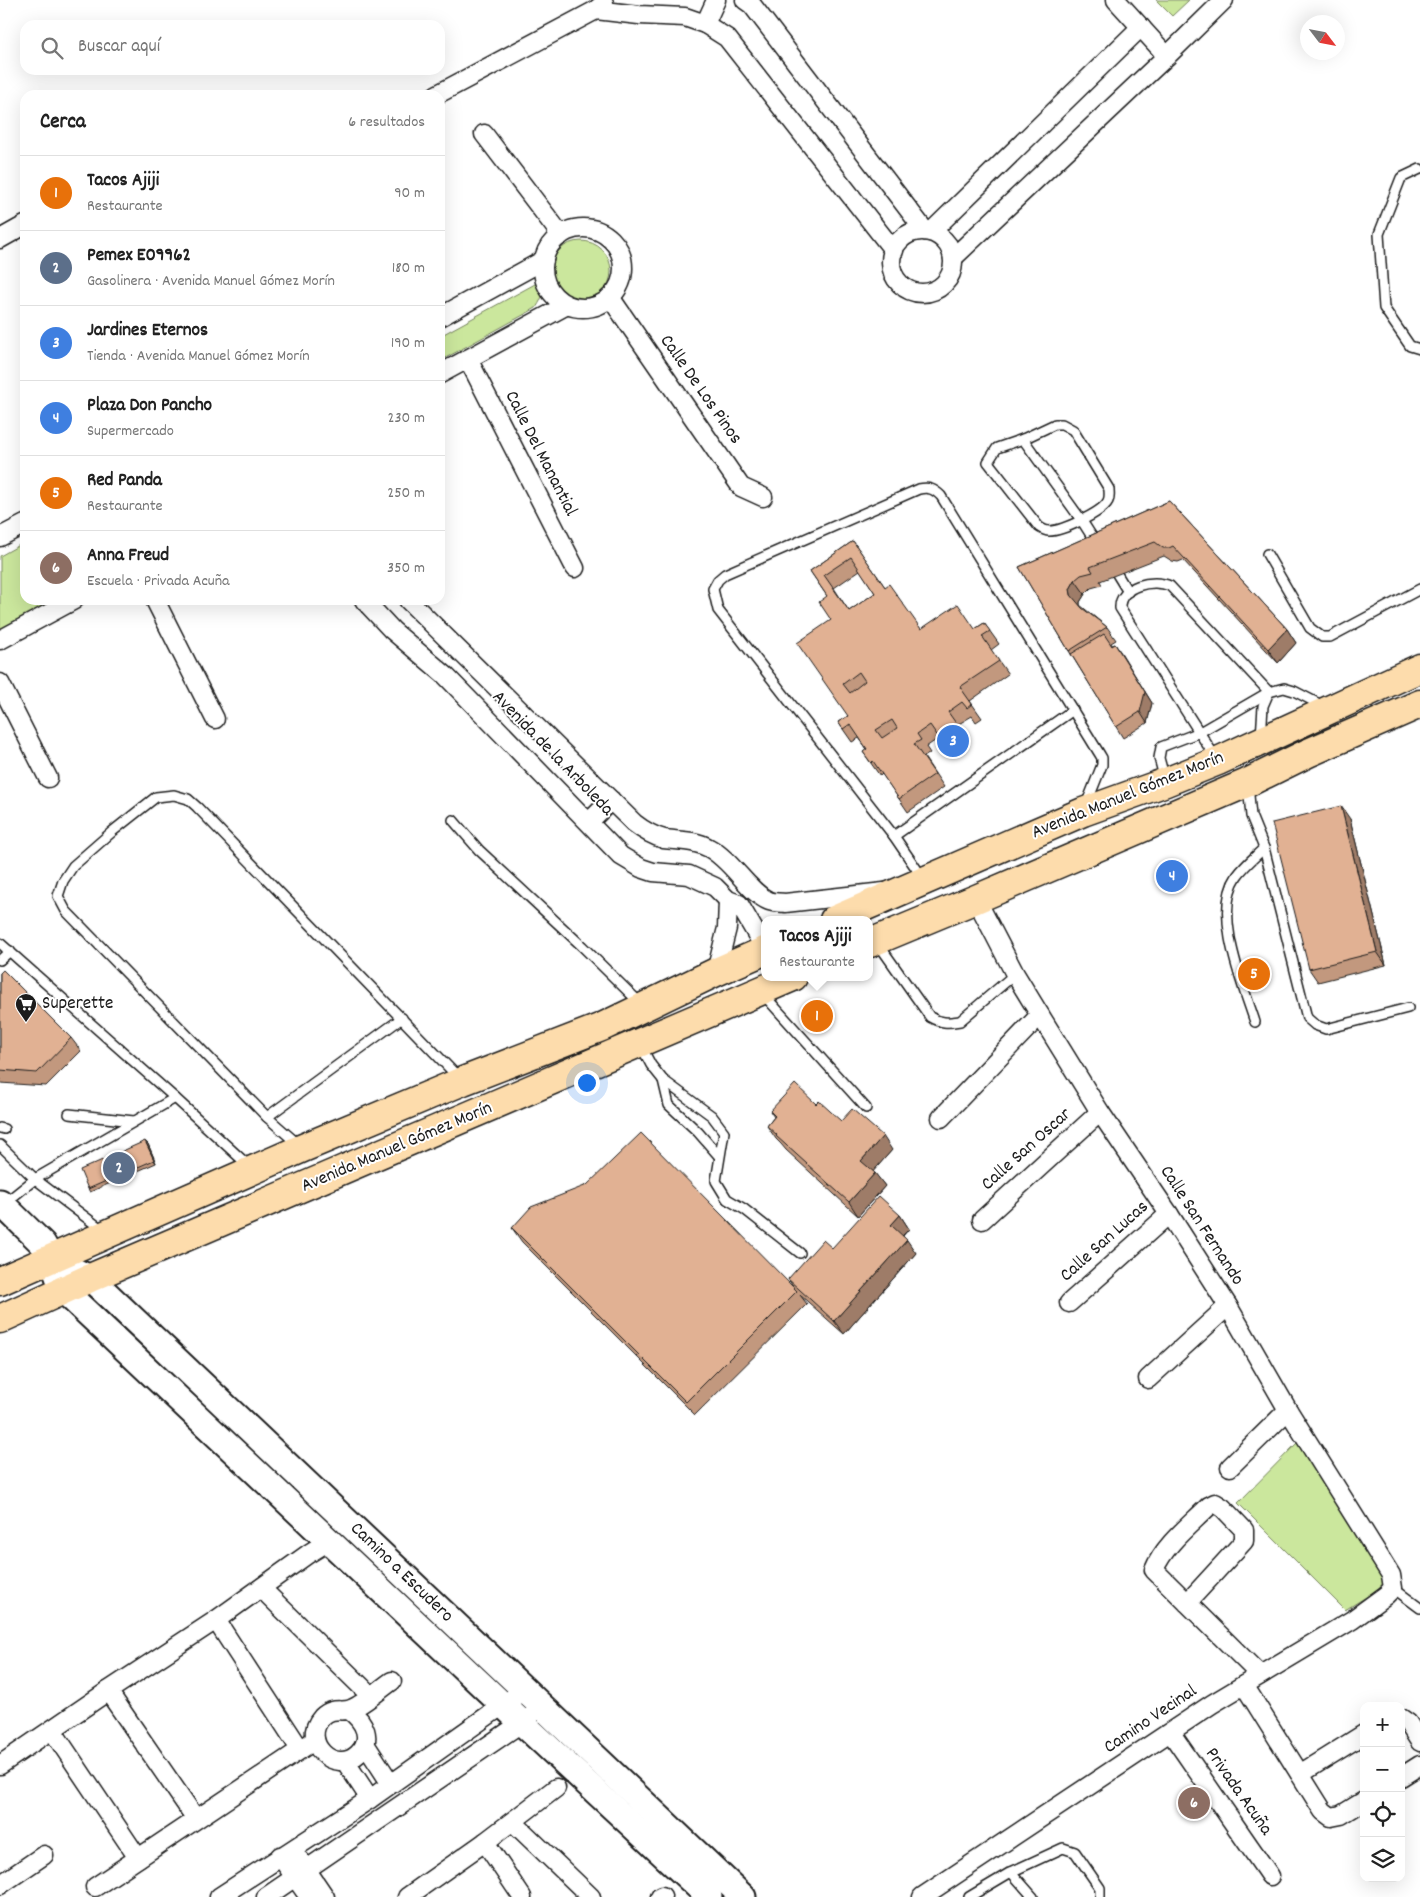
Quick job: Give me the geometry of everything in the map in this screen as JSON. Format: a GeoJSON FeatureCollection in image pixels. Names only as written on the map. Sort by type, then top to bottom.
{"type":"FeatureCollection","features":[{"type":"Feature","properties":{"kind":"main road","name":"Avenida Manuel Gómez Morín"},"geometry":{"type":"LineString","coordinates":[[843,916],[1083,812],[1218,761],[1420,668]]}},
{"type":"Feature","properties":{"kind":"main road","name":"Avenida Manuel Gómez Morín"},"geometry":{"type":"LineString","coordinates":[[873,941],[976,900],[1247,783],[1308,753],[1420,704]]}},
{"type":"Feature","properties":{"kind":"main road","name":"Avenida Manuel Gómez Morín"},"geometry":{"type":"LineString","coordinates":[[0,1282],[303,1148],[602,1027],[761,950]]}},
{"type":"Feature","properties":{"kind":"main road","name":"Avenida Manuel Gómez Morín"},"geometry":{"type":"LineString","coordinates":[[0,1319],[90,1278],[761,992],[782,981]]}},
{"type":"Feature","properties":{"kind":"street"},"geometry":{"type":"LineString","coordinates":[[705,24],[716,0]]}},
{"type":"Feature","properties":{"kind":"street"},"geometry":{"type":"LineString","coordinates":[[745,0],[752,5],[928,232],[946,242],[951,249],[953,268],[950,278],[943,286],[934,291],[924,293],[914,292],[905,288],[895,276],[892,261],[894,251],[899,243],[906,236],[915,232],[928,232],[1141,26]]}},
{"type":"Feature","properties":{"kind":"street"},"geometry":{"type":"LineString","coordinates":[[1116,0],[1167,56]]}},
{"type":"Feature","properties":{"kind":"street"},"geometry":{"type":"LineString","coordinates":[[953,258],[1224,0]]}},
{"type":"Feature","properties":{"kind":"street"},"geometry":{"type":"LineString","coordinates":[[445,90],[602,5],[639,15],[685,17],[705,24],[727,38],[894,251]]}},
{"type":"Feature","properties":{"kind":"street"},"geometry":{"type":"LineString","coordinates":[[484,134],[561,235]]}},
{"type":"Feature","properties":{"kind":"street"},"geometry":{"type":"LineString","coordinates":[[0,239],[20,229]]}},
{"type":"Feature","properties":{"kind":"street"},"geometry":{"type":"LineString","coordinates":[[590,229],[607,237],[614,244],[619,252],[622,272],[616,290],[610,298],[596,306],[574,307],[557,299],[550,291],[543,271],[544,260],[550,246],[561,235],[570,230],[590,229]]}},
{"type":"Feature","properties":{"kind":"street"},"geometry":{"type":"LineString","coordinates":[[445,314],[544,260]]}},
{"type":"Feature","properties":{"kind":"street","name":"Calle De Los Pinos"},"geometry":{"type":"LineString","coordinates":[[610,298],[742,487],[763,496]]}},
{"type":"Feature","properties":{"kind":"street"},"geometry":{"type":"LineString","coordinates":[[445,371],[567,305]]}},
{"type":"Feature","properties":{"kind":"street","name":"Calle Del Manantial"},"geometry":{"type":"LineString","coordinates":[[468,359],[574,568]]}},
{"type":"Feature","properties":{"kind":"street"},"geometry":{"type":"LineString","coordinates":[[0,537],[20,527]]}},
{"type":"Feature","properties":{"kind":"street"},"geometry":{"type":"LineString","coordinates":[[0,640],[65,605]]}},
{"type":"Feature","properties":{"kind":"street"},"geometry":{"type":"LineString","coordinates":[[158,605],[215,719]]}},
{"type":"Feature","properties":{"kind":"street","name":"Avenida de la Arboleda"},"geometry":{"type":"LineString","coordinates":[[369,605],[392,630],[445,675],[621,856],[641,868],[653,872],[689,875],[715,886],[733,902],[761,944]]}},
{"type":"Feature","properties":{"kind":"street","name":"Avenida de la Arboleda"},"geometry":{"type":"LineString","coordinates":[[413,605],[611,800],[645,831],[663,838],[683,840],[708,847],[727,860],[760,896],[771,902]]}},
{"type":"Feature","properties":{"kind":"street"},"geometry":{"type":"LineString","coordinates":[[424,658],[446,639]]}},
{"type":"Feature","properties":{"kind":"street"},"geometry":{"type":"LineString","coordinates":[[0,683],[48,778]]}},
{"type":"Feature","properties":{"kind":"street"},"geometry":{"type":"LineString","coordinates":[[589,822],[611,800]]}},
{"type":"Feature","properties":{"kind":"street"},"geometry":{"type":"LineString","coordinates":[[716,972],[733,902],[785,903],[899,891]]}},
{"type":"Feature","properties":{"kind":"street","name":"Calle San Fernando"},"geometry":{"type":"LineString","coordinates":[[976,900],[1015,974],[1040,1015],[1100,1112],[1228,1306],[1288,1410],[1392,1582]]}},
{"type":"Feature","properties":{"kind":"street"},"geometry":{"type":"LineString","coordinates":[[941,1118],[1040,1015]]}},
{"type":"Feature","properties":{"kind":"street","name":"Calle San Oscar"},"geometry":{"type":"LineString","coordinates":[[982,1220],[1100,1112]]}},
{"type":"Feature","properties":{"kind":"street","name":"Camino a Escudero"},"geometry":{"type":"LineString","coordinates":[[1,1204],[43,1244],[52,1260],[63,1290],[709,1897]]}},
{"type":"Feature","properties":{"kind":"street","name":"Calle San Lucas"},"geometry":{"type":"LineString","coordinates":[[1069,1302],[1169,1214]]}},
{"type":"Feature","properties":{"kind":"street","name":"Camino a Escudero"},"geometry":{"type":"LineString","coordinates":[[52,1260],[90,1278],[743,1897]]}},
{"type":"Feature","properties":{"kind":"street"},"geometry":{"type":"LineString","coordinates":[[1148,1379],[1228,1306]]}},
{"type":"Feature","properties":{"kind":"street"},"geometry":{"type":"LineString","coordinates":[[1230,1467],[1288,1410]]}},
{"type":"Feature","properties":{"kind":"street"},"geometry":{"type":"LineString","coordinates":[[1187,1603],[1244,1541],[1244,1530],[1223,1508],[1215,1504],[1209,1506],[1169,1546],[1158,1560],[1154,1570],[1187,1603],[1260,1675]]}},
{"type":"Feature","properties":{"kind":"street"},"geometry":{"type":"LineString","coordinates":[[0,1765],[108,1690],[216,1620],[329,1541]]}},
{"type":"Feature","properties":{"kind":"street","name":"Camino Vecinal"},"geometry":{"type":"LineString","coordinates":[[922,1897],[1171,1732],[1260,1675],[1352,1620],[1386,1595],[1392,1582]]}},
{"type":"Feature","properties":{"kind":"street"},"geometry":{"type":"LineString","coordinates":[[261,1588],[371,1696]]}},
{"type":"Feature","properties":{"kind":"street"},"geometry":{"type":"LineString","coordinates":[[216,1620],[308,1745],[332,1760],[345,1761],[357,1755],[365,1744]]}},
{"type":"Feature","properties":{"kind":"street"},"geometry":{"type":"LineString","coordinates":[[349,1710],[392,1681]]}},
{"type":"Feature","properties":{"kind":"street"},"geometry":{"type":"LineString","coordinates":[[1244,1685],[1323,1811],[1331,1817],[1341,1815],[1360,1803]]}},
{"type":"Feature","properties":{"kind":"street"},"geometry":{"type":"LineString","coordinates":[[108,1690],[196,1819]]}},
{"type":"Feature","properties":{"kind":"street"},"geometry":{"type":"LineString","coordinates":[[219,1897],[380,1792],[504,1706],[533,1699]]}},
{"type":"Feature","properties":{"kind":"street"},"geometry":{"type":"LineString","coordinates":[[266,1897],[523,1724],[533,1699]]}},
{"type":"Feature","properties":{"kind":"street"},"geometry":{"type":"LineString","coordinates":[[95,1887],[308,1745],[316,1726],[324,1715],[336,1709],[349,1710],[360,1718],[366,1730],[365,1744],[380,1792],[392,1812]]}},
{"type":"Feature","properties":{"kind":"street"},"geometry":{"type":"LineString","coordinates":[[1405,1721],[1420,1742]]}},
{"type":"Feature","properties":{"kind":"street"},"geometry":{"type":"LineString","coordinates":[[52,1730],[138,1858]]}},
{"type":"Feature","properties":{"kind":"street","name":"Privada Acuña"},"geometry":{"type":"LineString","coordinates":[[1171,1732],[1270,1876]]}},
{"type":"Feature","properties":{"kind":"street"},"geometry":{"type":"LineString","coordinates":[[1300,1774],[1360,1736]]}},
{"type":"Feature","properties":{"kind":"street"},"geometry":{"type":"LineString","coordinates":[[345,1761],[380,1792]]}},
{"type":"Feature","properties":{"kind":"street"},"geometry":{"type":"LineString","coordinates":[[1405,1775],[1420,1766]]}},
{"type":"Feature","properties":{"kind":"street"},"geometry":{"type":"LineString","coordinates":[[406,1897],[485,1842],[556,1788]]}},
{"type":"Feature","properties":{"kind":"street"},"geometry":{"type":"LineString","coordinates":[[512,1822],[591,1897]]}},
{"type":"Feature","properties":{"kind":"street"},"geometry":{"type":"LineString","coordinates":[[485,1842],[522,1897]]}},
{"type":"Feature","properties":{"kind":"street"},"geometry":{"type":"LineString","coordinates":[[286,1853],[301,1873],[325,1897]]}},
{"type":"Feature","properties":{"kind":"street"},"geometry":{"type":"LineString","coordinates":[[1,1883],[44,1855]]}},
{"type":"Feature","properties":{"kind":"street"},"geometry":{"type":"LineString","coordinates":[[301,1873],[309,1897]]}},
{"type":"Feature","properties":{"kind":"lane"},"geometry":{"type":"LineString","coordinates":[[1420,168],[1401,178],[1379,234],[1384,308],[1410,346],[1420,349]]}},
{"type":"Feature","properties":{"kind":"lane"},"geometry":{"type":"LineString","coordinates":[[1055,424],[1067,426],[1073,430],[1109,489],[1110,495],[1104,506],[1082,521],[1051,531],[1038,527],[988,462],[994,451],[997,448],[1023,439],[1055,424]]}},
{"type":"Feature","properties":{"kind":"lane"},"geometry":{"type":"LineString","coordinates":[[1023,439],[1100,549]]}},
{"type":"Feature","properties":{"kind":"lane"},"geometry":{"type":"LineString","coordinates":[[924,881],[894,836],[718,610],[713,589],[718,580],[725,574],[919,489],[935,490],[941,496],[1102,758],[1102,765],[1083,812]]}},
{"type":"Feature","properties":{"kind":"lane"},"geometry":{"type":"LineString","coordinates":[[1268,554],[1310,628],[1322,637],[1330,637],[1420,588]]}},
{"type":"Feature","properties":{"kind":"lane"},"geometry":{"type":"LineString","coordinates":[[1117,574],[1128,592]]}},
{"type":"Feature","properties":{"kind":"lane"},"geometry":{"type":"LineString","coordinates":[[1218,761],[1120,608],[1123,596],[1141,584],[1160,583],[1170,586],[1269,692]]}},
{"type":"Feature","properties":{"kind":"lane"},"geometry":{"type":"LineString","coordinates":[[1166,782],[1160,758],[1161,747],[1200,732],[1269,692],[1284,688],[1330,709]]}},
{"type":"Feature","properties":{"kind":"lane"},"geometry":{"type":"LineString","coordinates":[[1261,740],[1263,706],[1269,692]]}},
{"type":"Feature","properties":{"kind":"lane"},"geometry":{"type":"LineString","coordinates":[[894,836],[1073,710]]}},
{"type":"Feature","properties":{"kind":"lane"},"geometry":{"type":"LineString","coordinates":[[1247,783],[1251,816],[1264,848],[1307,1018],[1315,1026],[1326,1029],[1408,1008]]}},
{"type":"Feature","properties":{"kind":"lane"},"geometry":{"type":"LineString","coordinates":[[303,1148],[267,1116],[66,911],[58,896],[63,881],[72,866],[156,797],[174,795],[188,799],[197,807],[463,1082]]}},
{"type":"Feature","properties":{"kind":"lane"},"geometry":{"type":"LineString","coordinates":[[453,820],[479,850],[644,1007]]}},
{"type":"Feature","properties":{"kind":"lane"},"geometry":{"type":"LineString","coordinates":[[1255,1022],[1232,952],[1227,899],[1237,876],[1264,848]]}},
{"type":"Feature","properties":{"kind":"lane"},"geometry":{"type":"LineString","coordinates":[[873,942],[930,1017],[939,1022],[951,1023],[960,1020],[1015,974]]}},
{"type":"Feature","properties":{"kind":"lane"},"geometry":{"type":"LineString","coordinates":[[0,943],[175,1098],[254,1171]]}},
{"type":"Feature","properties":{"kind":"lane"},"geometry":{"type":"LineString","coordinates":[[0,960],[10,951]]}},
{"type":"Feature","properties":{"kind":"lane"},"geometry":{"type":"LineString","coordinates":[[761,992],[866,1108]]}},
{"type":"Feature","properties":{"kind":"lane"},"geometry":{"type":"LineString","coordinates":[[267,1116],[402,1018]]}},
{"type":"Feature","properties":{"kind":"lane"},"geometry":{"type":"LineString","coordinates":[[640,1043],[663,1080],[712,1116],[724,1132],[716,1181],[727,1199],[744,1209],[800,1253]]}},
{"type":"Feature","properties":{"kind":"lane"},"geometry":{"type":"LineString","coordinates":[[663,1080],[670,1105],[719,1156]]}},
{"type":"Feature","properties":{"kind":"lane"},"geometry":{"type":"LineString","coordinates":[[1,1204],[34,1179],[175,1098]]}},
{"type":"Feature","properties":{"kind":"lane"},"geometry":{"type":"LineString","coordinates":[[69,1114],[134,1121]]}},
{"type":"Feature","properties":{"kind":"lane"},"geometry":{"type":"LineString","coordinates":[[0,1145],[34,1179],[109,1235]]}},
{"type":"Feature","properties":{"kind":"lane"},"geometry":{"type":"LineString","coordinates":[[1392,1582],[1420,1608]]}},
{"type":"Feature","properties":{"kind":"lane"},"geometry":{"type":"LineString","coordinates":[[969,1897],[1011,1872],[1058,1849],[1066,1848],[1075,1852],[1100,1888],[1100,1897]]}},
{"type":"Feature","properties":{"kind":"lane"},"geometry":{"type":"LineString","coordinates":[[1011,1872],[1033,1897]]}},
{"type":"Feature","properties":{"kind":"green space"},"geometry":{"type":"Polygon","coordinates":[[[1156,0],[1189,0],[1172,16],[1156,0]]]}},
{"type":"Feature","properties":{"kind":"green space"},"geometry":{"type":"Polygon","coordinates":[[[581,241],[598,246],[606,254],[611,271],[606,288],[598,296],[581,301],[564,296],[556,288],[551,271],[556,254],[564,246],[581,241]]]}},
{"type":"Feature","properties":{"kind":"green space"},"geometry":{"type":"Polygon","coordinates":[[[535,284],[538,284],[542,290],[541,299],[536,308],[445,358],[445,333],[535,284]]]}},
{"type":"Feature","properties":{"kind":"green space"},"geometry":{"type":"Polygon","coordinates":[[[20,545],[20,605],[45,605],[0,630],[0,556],[20,545]]]}},
{"type":"Feature","properties":{"kind":"green space"},"geometry":{"type":"Polygon","coordinates":[[[1299,1441],[1389,1583],[1345,1610],[1238,1503],[1299,1441]]]}},
{"type":"Feature","properties":{"kind":"building"},"geometry":{"type":"Polygon","coordinates":[[[1169,501],[1287,629],[1268,649],[1173,546],[1163,548],[1155,542],[1090,567],[1093,572],[1081,575],[1075,580],[1070,589],[1071,595],[1082,608],[1107,627],[1069,651],[1019,567],[1169,501]]]}},
{"type":"Feature","properties":{"kind":"building"},"geometry":{"type":"Polygon","coordinates":[[[853,541],[885,587],[889,584],[921,629],[958,604],[975,629],[984,623],[990,631],[982,636],[999,661],[960,687],[972,704],[967,708],[962,702],[948,712],[960,729],[942,742],[930,725],[917,734],[921,740],[914,744],[935,774],[899,799],[873,761],[871,763],[863,752],[867,749],[850,724],[843,729],[838,722],[848,716],[797,643],[831,620],[819,602],[827,596],[810,571],[853,541]],[[851,557],[824,575],[849,611],[875,593],[851,557]],[[859,672],[843,684],[850,693],[865,681],[859,672]],[[892,720],[876,730],[882,738],[897,728],[892,720]]]}},
{"type":"Feature","properties":{"kind":"building"},"geometry":{"type":"Polygon","coordinates":[[[1104,634],[1112,646],[1115,644],[1145,692],[1140,712],[1116,727],[1071,654],[1104,634]]]}},
{"type":"Feature","properties":{"kind":"building"},"geometry":{"type":"Polygon","coordinates":[[[1341,806],[1377,952],[1309,969],[1272,823],[1341,806]]]}},
{"type":"Feature","properties":{"kind":"building","name":"Superette"},"geometry":{"type":"Polygon","coordinates":[[[3,970],[71,1038],[37,1073],[0,1070],[0,973],[3,970]]]}},
{"type":"Feature","properties":{"kind":"building"},"geometry":{"type":"Polygon","coordinates":[[[795,1084],[816,1104],[819,1101],[841,1121],[852,1109],[883,1136],[861,1161],[875,1173],[849,1202],[767,1126],[775,1116],[770,1111],[795,1084]]]}},
{"type":"Feature","properties":{"kind":"building"},"geometry":{"type":"Polygon","coordinates":[[[641,1133],[797,1291],[686,1402],[512,1228],[531,1207],[587,1185],[641,1133]]]}},
{"type":"Feature","properties":{"kind":"building"},"geometry":{"type":"Polygon","coordinates":[[[145,1141],[154,1160],[88,1189],[80,1170],[145,1141]]]}},
{"type":"Feature","properties":{"kind":"building"},"geometry":{"type":"Polygon","coordinates":[[[879,1196],[900,1215],[891,1225],[907,1240],[834,1321],[788,1279],[823,1240],[832,1248],[879,1196]]]}},
{"type":"Feature","properties":{"kind":"place","name":"Jardines Eternos"},"geometry":{"type":"Point","coordinates":[953,741]}},
{"type":"Feature","properties":{"kind":"place","name":"Plaza Don Pancho"},"geometry":{"type":"Point","coordinates":[1172,876]}},
{"type":"Feature","properties":{"kind":"place","name":"Red Panda"},"geometry":{"type":"Point","coordinates":[1254,974]}},
{"type":"Feature","properties":{"kind":"place","name":"Tacos Ajiji"},"geometry":{"type":"Point","coordinates":[817,1016]}},
{"type":"Feature","properties":{"kind":"place","name":"Superette"},"geometry":{"type":"Point","coordinates":[26,1023]}},
{"type":"Feature","properties":{"kind":"place","name":"Pemex E09962"},"geometry":{"type":"Point","coordinates":[119,1168]}},
{"type":"Feature","properties":{"kind":"place","name":"Anna Freud"},"geometry":{"type":"Point","coordinates":[1194,1803]}}]}
